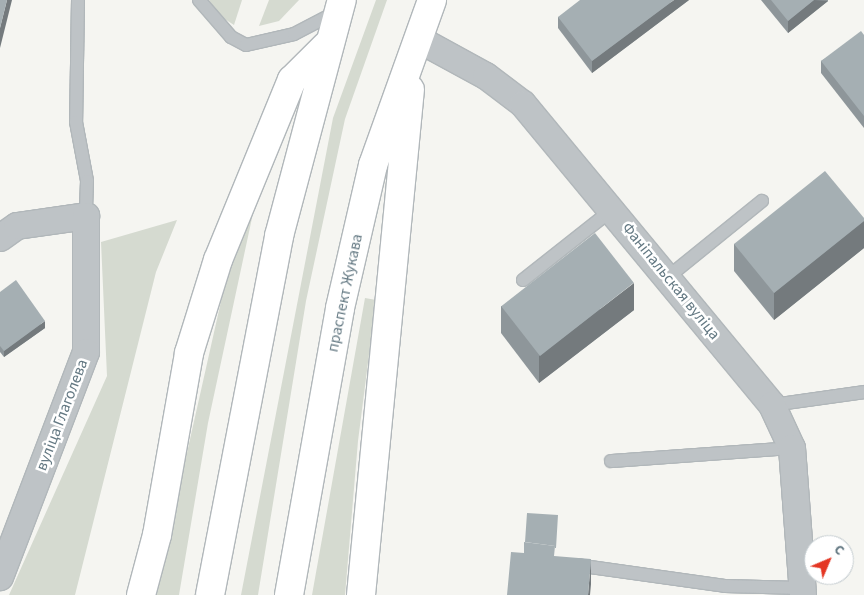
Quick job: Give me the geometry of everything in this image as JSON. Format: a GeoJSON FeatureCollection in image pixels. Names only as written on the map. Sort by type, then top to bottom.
{"type":"FeatureCollection","features":[{"type":"Feature","properties":{"kind":"main road","name":"праспект Жукава"},"geometry":{"type":"LineString","coordinates":[[289,595],[340,308],[373,165],[432,0]]}},
{"type":"Feature","properties":{"kind":"main road"},"geometry":{"type":"LineString","coordinates":[[210,595],[279,236],[327,45],[340,5]]}},
{"type":"Feature","properties":{"kind":"main road"},"geometry":{"type":"LineString","coordinates":[[142,595],[189,353],[218,260],[292,80],[327,45]]}},
{"type":"Feature","properties":{"kind":"main road"},"geometry":{"type":"LineString","coordinates":[[362,595],[415,46]]}},
{"type":"Feature","properties":{"kind":"street","name":"Фаніпальская вуліца"},"geometry":{"type":"LineString","coordinates":[[415,46],[486,76],[523,104],[613,209],[772,405],[792,448],[802,591]]}},
{"type":"Feature","properties":{"kind":"street"},"geometry":{"type":"LineString","coordinates":[[0,238],[17,226],[86,216]]}},
{"type":"Feature","properties":{"kind":"street","name":"вуліца Глаголева"},"geometry":{"type":"LineString","coordinates":[[0,577],[86,352],[86,216]]}},
{"type":"Feature","properties":{"kind":"lane"},"geometry":{"type":"LineString","coordinates":[[78,0],[76,122],[87,181],[86,216]]}},
{"type":"Feature","properties":{"kind":"lane"},"geometry":{"type":"LineString","coordinates":[[199,0],[231,37],[246,45],[294,34],[340,5]]}},
{"type":"Feature","properties":{"kind":"lane"},"geometry":{"type":"LineString","coordinates":[[668,277],[762,200]]}},
{"type":"Feature","properties":{"kind":"lane"},"geometry":{"type":"LineString","coordinates":[[523,280],[613,209]]}},
{"type":"Feature","properties":{"kind":"lane"},"geometry":{"type":"LineString","coordinates":[[772,405],[864,392]]}},
{"type":"Feature","properties":{"kind":"lane"},"geometry":{"type":"LineString","coordinates":[[611,461],[792,448]]}},
{"type":"Feature","properties":{"kind":"lane"},"geometry":{"type":"LineString","coordinates":[[563,563],[725,591],[802,591]]}},
{"type":"Feature","properties":{"kind":"shaded area"},"geometry":{"type":"Polygon","coordinates":[[[209,0],[242,0],[234,25],[220,16],[209,0]]]}},
{"type":"Feature","properties":{"kind":"shaded area"},"geometry":{"type":"Polygon","coordinates":[[[269,0],[299,0],[279,21],[259,26],[269,0]]]}},
{"type":"Feature","properties":{"kind":"shaded area"},"geometry":{"type":"Polygon","coordinates":[[[376,0],[387,0],[345,119],[306,301],[258,595],[241,595],[333,118],[376,0]]]}},
{"type":"Feature","properties":{"kind":"shaded area"},"geometry":{"type":"Polygon","coordinates":[[[255,204],[208,423],[179,595],[155,595],[226,279],[255,204]]]}},
{"type":"Feature","properties":{"kind":"shaded area"},"geometry":{"type":"Polygon","coordinates":[[[177,220],[156,272],[75,595],[9,595],[107,376],[101,242],[177,220]]]}},
{"type":"Feature","properties":{"kind":"shaded area"},"geometry":{"type":"Polygon","coordinates":[[[365,298],[376,300],[358,441],[345,595],[312,595],[365,298]]]}},
{"type":"Feature","properties":{"kind":"building"},"geometry":{"type":"Polygon","coordinates":[[[0,0],[7,0],[0,28],[0,0]]]}},
{"type":"Feature","properties":{"kind":"building"},"geometry":{"type":"Polygon","coordinates":[[[580,0],[674,0],[592,61],[558,17],[580,0]]]}},
{"type":"Feature","properties":{"kind":"building"},"geometry":{"type":"Polygon","coordinates":[[[771,0],[814,0],[788,21],[771,0]]]}},
{"type":"Feature","properties":{"kind":"building"},"geometry":{"type":"Polygon","coordinates":[[[861,31],[864,35],[864,116],[821,61],[861,31]]]}},
{"type":"Feature","properties":{"kind":"building"},"geometry":{"type":"Polygon","coordinates":[[[825,171],[864,218],[864,221],[774,293],[734,244],[825,171]]]}},
{"type":"Feature","properties":{"kind":"building"},"geometry":{"type":"Polygon","coordinates":[[[595,233],[634,283],[540,356],[501,306],[595,233]]]}},
{"type":"Feature","properties":{"kind":"building"},"geometry":{"type":"Polygon","coordinates":[[[16,280],[45,321],[4,351],[0,346],[0,292],[16,280]]]}},
{"type":"Feature","properties":{"kind":"building"},"geometry":{"type":"Polygon","coordinates":[[[527,513],[558,515],[556,548],[555,546],[525,542],[527,513]]]}},
{"type":"Feature","properties":{"kind":"building"},"geometry":{"type":"Polygon","coordinates":[[[524,542],[555,546],[554,556],[591,559],[588,595],[507,595],[511,552],[524,553],[524,542]]]}}]}
